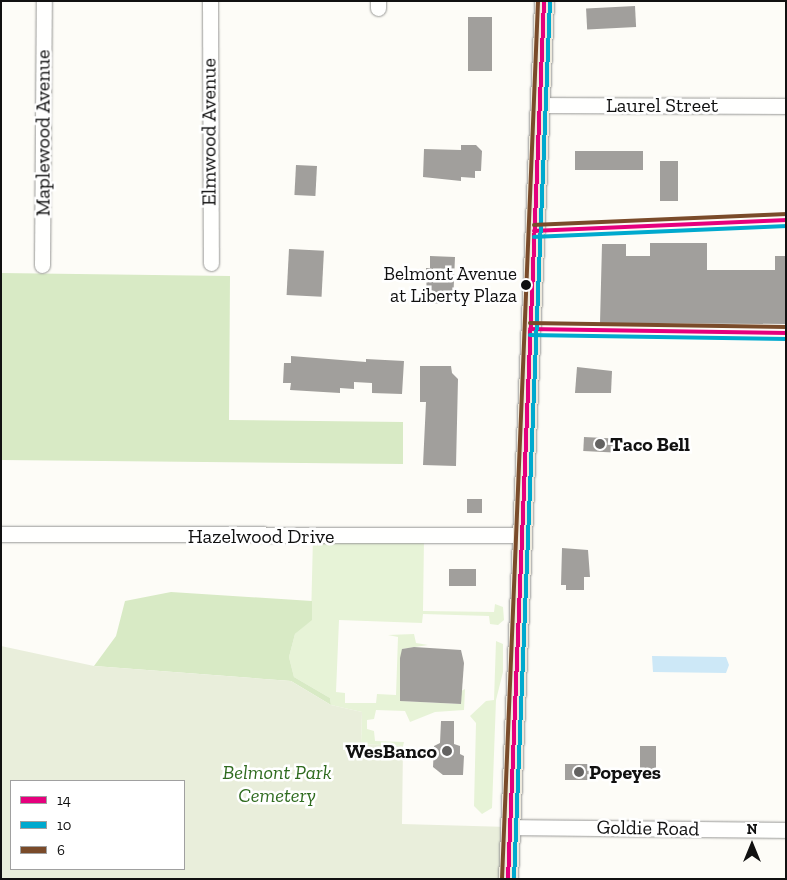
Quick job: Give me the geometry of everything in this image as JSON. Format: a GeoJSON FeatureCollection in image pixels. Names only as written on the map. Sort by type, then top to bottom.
{"type":"FeatureCollection","features":[{"type":"Feature","properties":{"kind":"main road"},"geometry":{"type":"LineString","coordinates":[[508,879],[544,1]]}},
{"type":"Feature","properties":{"kind":"street","name":"Maplewood Avenue"},"geometry":{"type":"LineString","coordinates":[[42,265],[44,1]]}},
{"type":"Feature","properties":{"kind":"street","name":"Elmwood Avenue"},"geometry":{"type":"LineString","coordinates":[[210,1],[210,263]]}},
{"type":"Feature","properties":{"kind":"street","name":"Laurel Street"},"geometry":{"type":"LineString","coordinates":[[539,105],[786,106]]}},
{"type":"Feature","properties":{"kind":"street","name":"Hazelwood Drive"},"geometry":{"type":"LineString","coordinates":[[1,534],[522,535]]}},
{"type":"Feature","properties":{"kind":"street","name":"Goldie Road"},"geometry":{"type":"LineString","coordinates":[[509,827],[786,830]]}},
{"type":"Feature","properties":{"kind":"green space"},"geometry":{"type":"Polygon","coordinates":[[[1,273],[230,276],[229,420],[403,422],[403,464],[1,460],[1,273]]]}},
{"type":"Feature","properties":{"kind":"green space"},"geometry":{"type":"Polygon","coordinates":[[[313,536],[424,539],[423,611],[494,612],[495,604],[503,607],[504,620],[498,625],[490,624],[489,616],[423,614],[422,623],[339,620],[336,692],[345,693],[345,703],[376,703],[377,694],[396,695],[398,637],[388,635],[414,634],[416,643],[428,645],[402,649],[401,701],[460,704],[461,691],[465,689],[464,710],[435,712],[410,722],[405,711],[376,710],[374,719],[367,720],[367,729],[374,731],[375,741],[404,742],[403,746],[361,744],[362,712],[331,705],[330,698],[294,677],[289,657],[295,634],[311,620],[313,536]]]}},
{"type":"Feature","properties":{"kind":"green space"},"geometry":{"type":"Polygon","coordinates":[[[171,592],[312,601],[312,620],[295,634],[289,657],[294,677],[330,698],[331,705],[291,681],[94,666],[116,636],[125,601],[171,592]]]}},
{"type":"Feature","properties":{"kind":"green space"},"geometry":{"type":"Polygon","coordinates":[[[496,641],[503,644],[503,672],[496,700],[492,808],[482,814],[474,806],[476,723],[470,716],[486,701],[494,700],[496,641]]]}},
{"type":"Feature","properties":{"kind":"green space","name":"Belmont Park Cemetery"},"geometry":{"type":"Polygon","coordinates":[[[1,646],[94,666],[291,681],[331,705],[362,712],[361,744],[403,746],[402,824],[509,827],[508,879],[1,879],[1,646]]]}},
{"type":"Feature","properties":{"kind":"water"},"geometry":{"type":"Polygon","coordinates":[[[652,656],[726,657],[729,665],[726,673],[653,672],[652,656]]]}},
{"type":"Feature","properties":{"kind":"building"},"geometry":{"type":"Polygon","coordinates":[[[635,6],[636,27],[587,30],[586,9],[635,6]]]}},
{"type":"Feature","properties":{"kind":"building"},"geometry":{"type":"Polygon","coordinates":[[[468,17],[492,17],[492,71],[468,71],[468,17]]]}},
{"type":"Feature","properties":{"kind":"building"},"geometry":{"type":"Polygon","coordinates":[[[461,145],[476,145],[482,151],[481,171],[475,171],[475,178],[461,177],[461,181],[423,177],[424,149],[461,150],[461,145]]]}},
{"type":"Feature","properties":{"kind":"building"},"geometry":{"type":"Polygon","coordinates":[[[575,151],[643,151],[643,170],[575,170],[575,151]]]}},
{"type":"Feature","properties":{"kind":"building"},"geometry":{"type":"Polygon","coordinates":[[[660,161],[678,161],[678,201],[660,201],[660,161]]]}},
{"type":"Feature","properties":{"kind":"building"},"geometry":{"type":"Polygon","coordinates":[[[296,165],[317,166],[315,196],[294,195],[296,165]]]}},
{"type":"Feature","properties":{"kind":"building"},"geometry":{"type":"Polygon","coordinates":[[[650,243],[707,243],[707,270],[775,270],[775,256],[786,256],[786,324],[600,323],[602,244],[626,244],[626,256],[650,256],[650,243]]]}},
{"type":"Feature","properties":{"kind":"building"},"geometry":{"type":"Polygon","coordinates":[[[289,249],[324,251],[322,297],[287,295],[289,249]]]}},
{"type":"Feature","properties":{"kind":"building"},"geometry":{"type":"Polygon","coordinates":[[[430,256],[455,257],[453,304],[427,303],[426,268],[430,268],[430,256]]]}},
{"type":"Feature","properties":{"kind":"building"},"geometry":{"type":"Polygon","coordinates":[[[291,356],[366,362],[366,359],[404,361],[402,394],[372,393],[372,383],[354,382],[354,389],[340,388],[340,393],[290,390],[291,383],[283,383],[284,363],[291,363],[291,356]]]}},
{"type":"Feature","properties":{"kind":"building"},"geometry":{"type":"Polygon","coordinates":[[[420,366],[451,366],[452,373],[458,379],[456,466],[423,465],[426,402],[420,402],[420,366]]]}},
{"type":"Feature","properties":{"kind":"building"},"geometry":{"type":"Polygon","coordinates":[[[577,367],[612,371],[611,393],[575,393],[577,367]]]}},
{"type":"Feature","properties":{"kind":"building","name":"Taco Bell"},"geometry":{"type":"Polygon","coordinates":[[[584,437],[619,439],[618,453],[583,451],[584,437]]]}},
{"type":"Feature","properties":{"kind":"building"},"geometry":{"type":"Polygon","coordinates":[[[467,499],[482,499],[482,513],[467,513],[467,499]]]}},
{"type":"Feature","properties":{"kind":"building"},"geometry":{"type":"Polygon","coordinates":[[[562,548],[588,550],[590,577],[584,577],[584,590],[566,590],[566,585],[561,585],[562,548]]]}},
{"type":"Feature","properties":{"kind":"building"},"geometry":{"type":"Polygon","coordinates":[[[449,569],[476,569],[476,586],[449,586],[449,569]]]}},
{"type":"Feature","properties":{"kind":"building"},"geometry":{"type":"Polygon","coordinates":[[[414,647],[461,650],[464,663],[461,704],[400,701],[400,658],[402,649],[414,647]]]}},
{"type":"Feature","properties":{"kind":"building","name":"WesBanco"},"geometry":{"type":"Polygon","coordinates":[[[441,721],[454,721],[454,744],[460,746],[460,754],[464,756],[463,775],[443,775],[433,767],[434,746],[440,743],[441,721]]]}},
{"type":"Feature","properties":{"kind":"building"},"geometry":{"type":"Polygon","coordinates":[[[640,746],[656,746],[656,776],[640,776],[640,746]]]}},
{"type":"Feature","properties":{"kind":"building","name":"Popeyes"},"geometry":{"type":"Polygon","coordinates":[[[565,764],[593,764],[593,780],[565,780],[565,764]]]}},
{"type":"Feature","properties":{"kind":"transit line","name":"6"},"geometry":{"type":"LineString","coordinates":[[502,879],[538,1]]}},
{"type":"Feature","properties":{"kind":"transit line","name":"14"},"geometry":{"type":"LineString","coordinates":[[508,879],[544,1]]}},
{"type":"Feature","properties":{"kind":"transit line","name":"10"},"geometry":{"type":"LineString","coordinates":[[514,879],[550,1]]}},
{"type":"Feature","properties":{"kind":"transit line","name":"6"},"geometry":{"type":"LineString","coordinates":[[534,225],[786,214]]}},
{"type":"Feature","properties":{"kind":"transit line","name":"14"},"geometry":{"type":"LineString","coordinates":[[534,231],[786,220]]}},
{"type":"Feature","properties":{"kind":"transit line","name":"10"},"geometry":{"type":"LineString","coordinates":[[534,237],[786,226]]}},
{"type":"Feature","properties":{"kind":"transit line","name":"6"},"geometry":{"type":"LineString","coordinates":[[530,323],[786,327]]}},
{"type":"Feature","properties":{"kind":"transit line","name":"14"},"geometry":{"type":"LineString","coordinates":[[530,329],[786,333]]}},
{"type":"Feature","properties":{"kind":"transit line","name":"10"},"geometry":{"type":"LineString","coordinates":[[530,335],[786,339]]}},
{"type":"Feature","properties":{"kind":"place","name":"Belmont Avenue at Liberty Plaza"},"geometry":{"type":"Point","coordinates":[526,285]}},
{"type":"Feature","properties":{"kind":"place","name":"Taco Bell"},"geometry":{"type":"Point","coordinates":[600,444]}},
{"type":"Feature","properties":{"kind":"place","name":"WesBanco"},"geometry":{"type":"Point","coordinates":[447,751]}},
{"type":"Feature","properties":{"kind":"place","name":"Popeyes"},"geometry":{"type":"Point","coordinates":[579,772]}}]}
